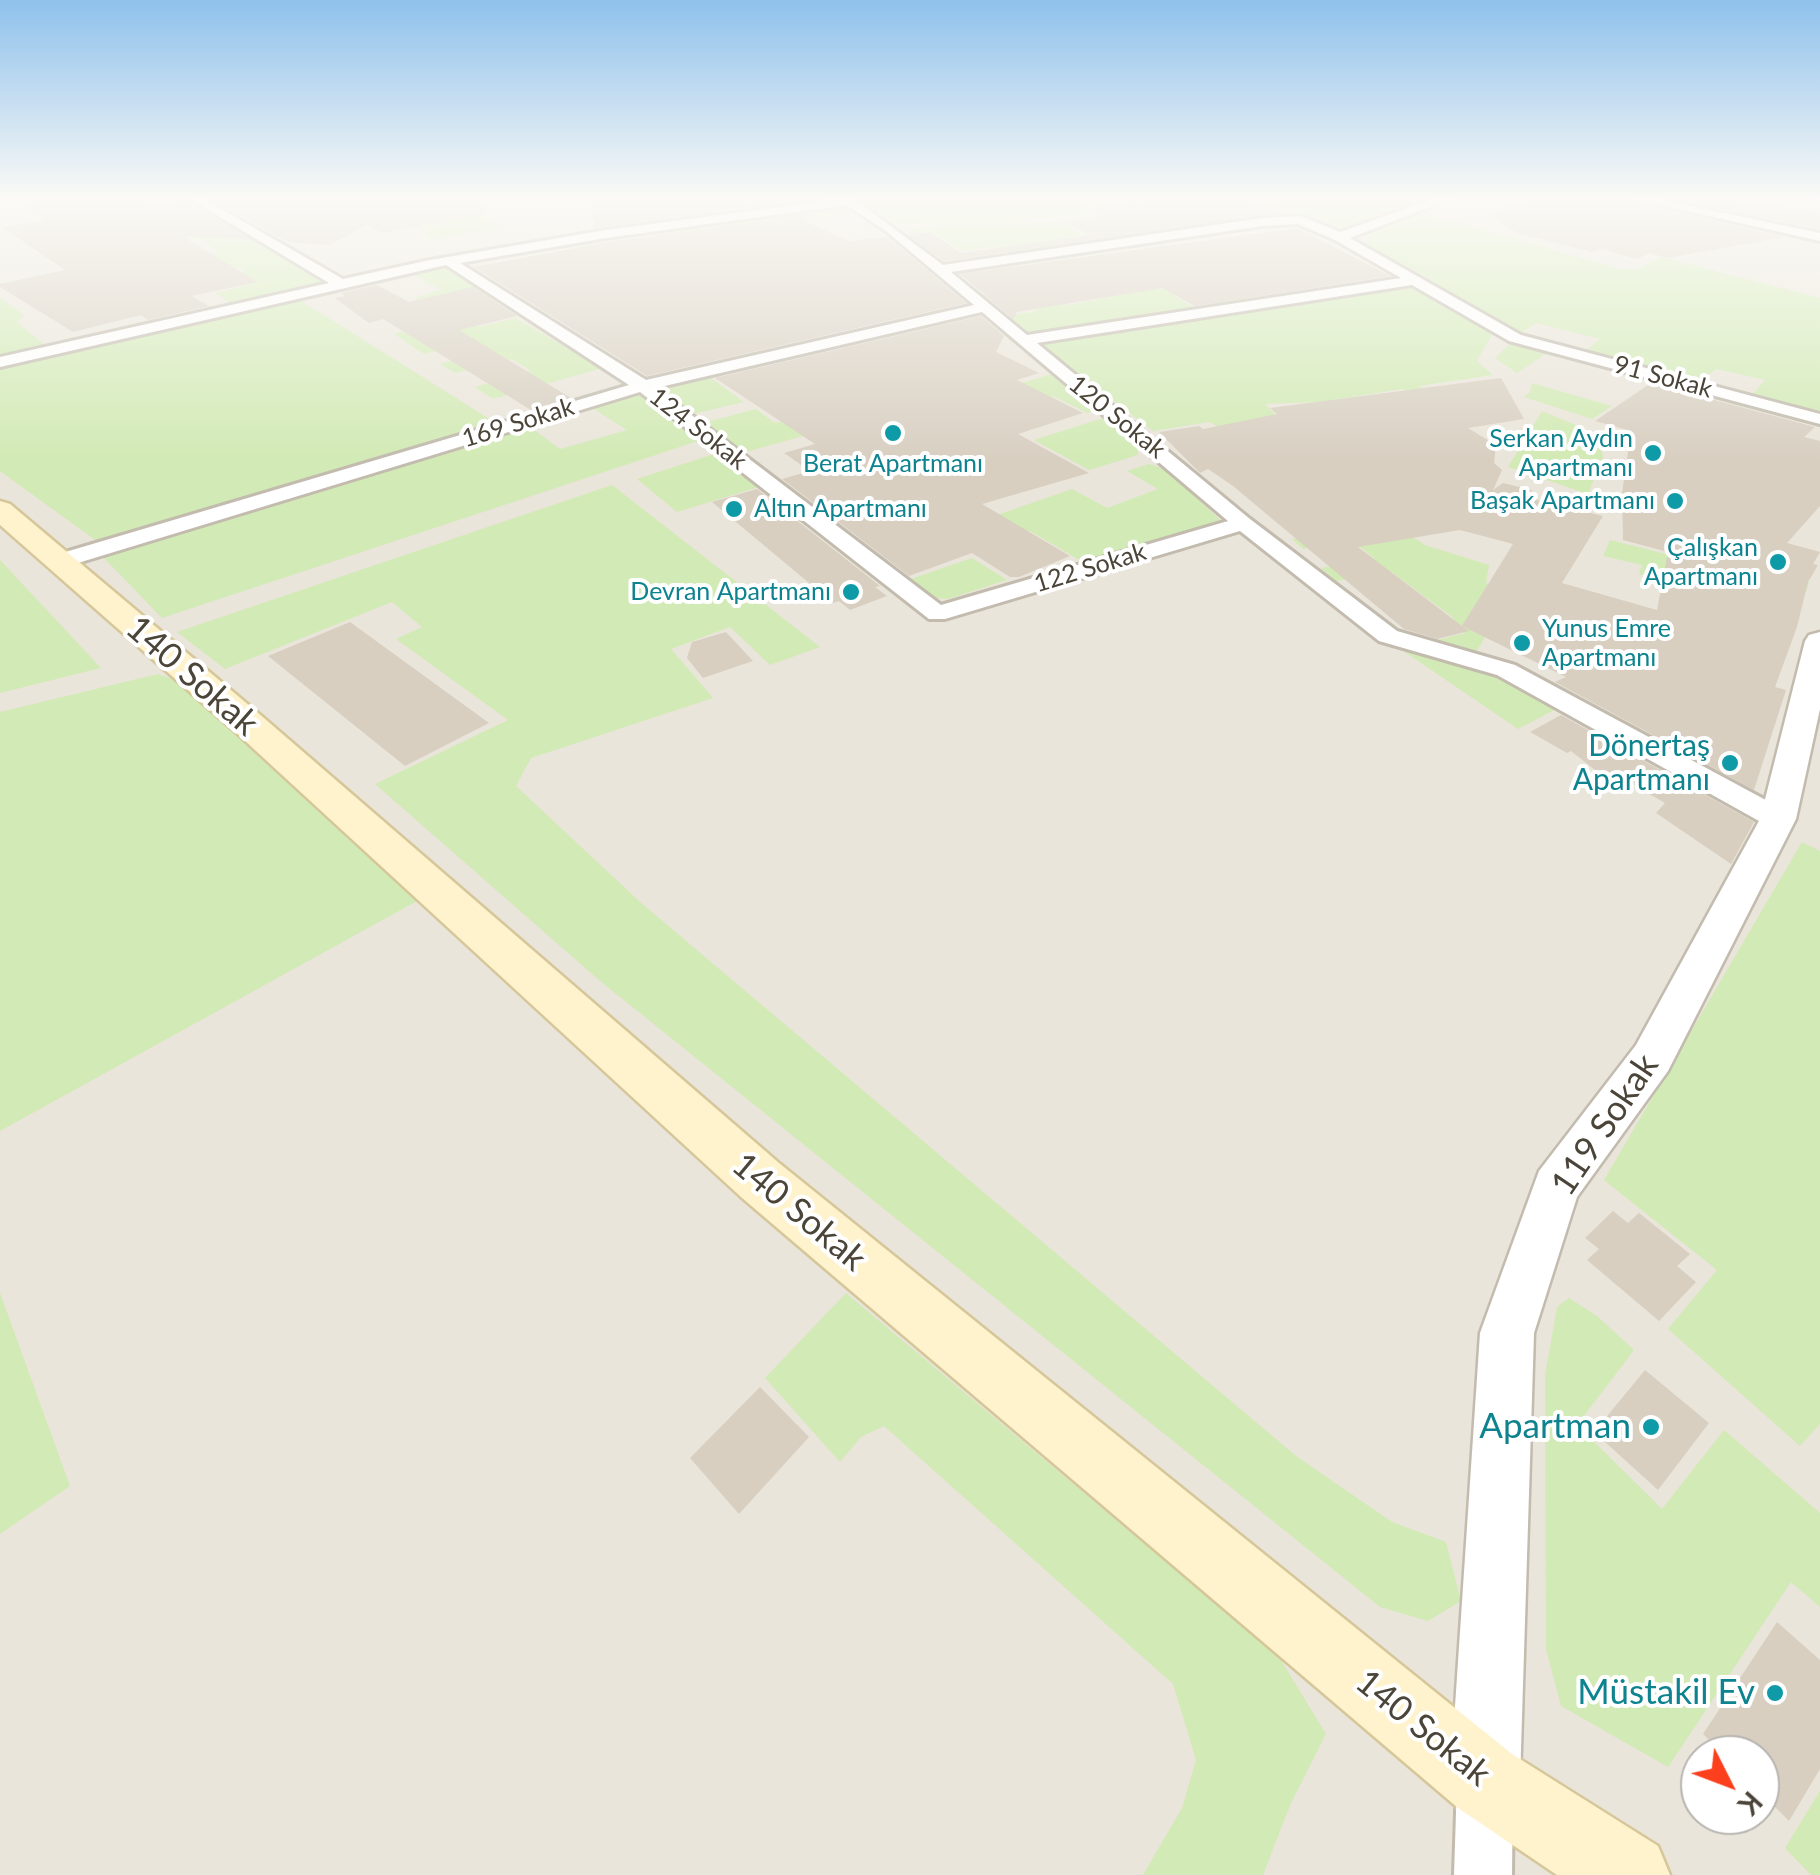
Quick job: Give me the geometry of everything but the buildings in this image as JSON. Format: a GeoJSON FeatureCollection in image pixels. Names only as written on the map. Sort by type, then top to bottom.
{"type":"FeatureCollection","features":[{"type":"Feature","properties":{"kind":"main road","name":"140 Sokak"},"geometry":{"type":"LineString","coordinates":[[0,510],[760,1180],[1484,1781],[1629,1875]]}},
{"type":"Feature","properties":{"kind":"street"},"geometry":{"type":"LineString","coordinates":[[0,362],[330,286]]}},
{"type":"Feature","properties":{"kind":"street","name":"124 Sokak"},"geometry":{"type":"LineString","coordinates":[[488,286],[642,386],[937,614]]}},
{"type":"Feature","properties":{"kind":"street","name":"120 Sokak"},"geometry":{"type":"LineString","coordinates":[[956,286],[1243,523],[1388,636],[1417,648],[1468,657],[1506,670],[1778,819]]}},
{"type":"Feature","properties":{"kind":"street"},"geometry":{"type":"LineString","coordinates":[[1023,340],[1372,286]]}},
{"type":"Feature","properties":{"kind":"street","name":"91 Sokak"},"geometry":{"type":"LineString","coordinates":[[1425,286],[1506,334],[1820,418]]}},
{"type":"Feature","properties":{"kind":"street","name":"169 Sokak"},"geometry":{"type":"LineString","coordinates":[[60,561],[642,386],[982,308]]}},
{"type":"Feature","properties":{"kind":"street","name":"122 Sokak"},"geometry":{"type":"LineString","coordinates":[[937,614],[1243,523]]}},
{"type":"Feature","properties":{"kind":"street","name":"119 Sokak"},"geometry":{"type":"LineString","coordinates":[[1483,1875],[1484,1781],[1507,1333],[1556,1187],[1652,1058],[1778,819],[1820,641]]}},
{"type":"Feature","properties":{"kind":"shaded area"},"geometry":{"type":"Polygon","coordinates":[[[0,286],[1820,286],[1820,1875],[0,1875],[0,286]]]}},
{"type":"Feature","properties":{"kind":"green space"},"geometry":{"type":"Polygon","coordinates":[[[241,286],[318,286],[249,302],[230,303],[215,293],[241,286]]]}},
{"type":"Feature","properties":{"kind":"green space"},"geometry":{"type":"Polygon","coordinates":[[[435,286],[478,286],[495,298],[443,313],[414,298],[441,290],[435,286]]]}},
{"type":"Feature","properties":{"kind":"green space"},"geometry":{"type":"Polygon","coordinates":[[[1227,286],[1251,299],[1218,304],[1197,293],[1175,296],[1194,308],[1025,334],[1001,317],[1037,311],[1019,298],[1049,293],[1067,305],[1098,300],[1079,288],[1227,286]]]}},
{"type":"Feature","properties":{"kind":"green space"},"geometry":{"type":"Polygon","coordinates":[[[1418,286],[1494,331],[1477,361],[1493,375],[1419,386],[1438,402],[1425,405],[1403,389],[1319,402],[1265,404],[1285,424],[1229,433],[1209,422],[1153,431],[1034,341],[1418,286]]]}},
{"type":"Feature","properties":{"kind":"green space"},"geometry":{"type":"Polygon","coordinates":[[[1435,286],[1775,286],[1820,298],[1820,415],[1751,396],[1765,380],[1716,369],[1699,382],[1584,352],[1600,339],[1536,323],[1519,334],[1435,286]]]}},
{"type":"Feature","properties":{"kind":"green space"},"geometry":{"type":"Polygon","coordinates":[[[295,297],[496,423],[98,542],[0,471],[0,367],[295,297]]]}},
{"type":"Feature","properties":{"kind":"green space"},"geometry":{"type":"Polygon","coordinates":[[[0,298],[24,315],[17,322],[47,347],[0,358],[0,298]]]}},
{"type":"Feature","properties":{"kind":"green space"},"geometry":{"type":"Polygon","coordinates":[[[462,317],[479,327],[515,318],[603,368],[493,399],[475,387],[531,371],[512,359],[455,373],[440,364],[490,351],[476,341],[424,354],[394,334],[462,317]]]}},
{"type":"Feature","properties":{"kind":"green space"},"geometry":{"type":"Polygon","coordinates":[[[1513,341],[1550,351],[1517,373],[1495,358],[1513,341]]]}},
{"type":"Feature","properties":{"kind":"green space"},"geometry":{"type":"Polygon","coordinates":[[[1052,374],[1099,410],[1087,413],[1053,396],[1030,403],[984,394],[1052,374]]]}},
{"type":"Feature","properties":{"kind":"green space"},"geometry":{"type":"Polygon","coordinates":[[[707,375],[744,402],[689,415],[654,388],[707,375]]]}},
{"type":"Feature","properties":{"kind":"green space"},"geometry":{"type":"Polygon","coordinates":[[[1532,383],[1612,406],[1592,419],[1524,397],[1532,383]]]}},
{"type":"Feature","properties":{"kind":"green space"},"geometry":{"type":"Polygon","coordinates":[[[638,393],[701,440],[162,618],[102,556],[529,426],[560,449],[627,430],[592,408],[638,393]]]}},
{"type":"Feature","properties":{"kind":"green space"},"geometry":{"type":"Polygon","coordinates":[[[756,409],[775,423],[799,417],[821,431],[742,453],[703,423],[756,409]]]}},
{"type":"Feature","properties":{"kind":"green space"},"geometry":{"type":"Polygon","coordinates":[[[1542,411],[1578,426],[1601,448],[1603,457],[1588,494],[1508,467],[1542,411]]]}},
{"type":"Feature","properties":{"kind":"green space"},"geometry":{"type":"Polygon","coordinates":[[[1103,418],[1113,420],[1137,442],[1138,455],[1089,470],[1034,440],[1103,418]]]}},
{"type":"Feature","properties":{"kind":"green space"},"geometry":{"type":"Polygon","coordinates":[[[717,453],[762,486],[677,512],[637,479],[717,453]]]}},
{"type":"Feature","properties":{"kind":"green space"},"geometry":{"type":"Polygon","coordinates":[[[1149,464],[1168,470],[1222,522],[1083,562],[1030,531],[974,550],[948,532],[1072,489],[1107,508],[1158,489],[1127,471],[1149,464]]]}},
{"type":"Feature","properties":{"kind":"green space"},"geometry":{"type":"Polygon","coordinates":[[[612,485],[820,647],[770,665],[730,627],[671,649],[713,698],[531,758],[516,786],[640,902],[1296,1456],[1392,1522],[1446,1542],[1461,1601],[1428,1621],[1380,1607],[600,981],[375,784],[508,720],[396,639],[422,627],[392,602],[225,669],[177,632],[612,485]]]}},
{"type":"Feature","properties":{"kind":"green space"},"geometry":{"type":"Polygon","coordinates":[[[1390,522],[1425,545],[1489,565],[1486,583],[1497,587],[1501,626],[1485,637],[1475,654],[1422,644],[1465,633],[1451,616],[1390,571],[1336,581],[1321,568],[1374,558],[1351,540],[1303,549],[1292,539],[1390,522]]]}},
{"type":"Feature","properties":{"kind":"green space"},"geometry":{"type":"Polygon","coordinates":[[[1610,540],[1698,562],[1704,550],[1809,582],[1806,592],[1724,570],[1711,593],[1639,574],[1642,565],[1603,556],[1610,540]]]}},
{"type":"Feature","properties":{"kind":"green space"},"geometry":{"type":"Polygon","coordinates":[[[972,558],[1007,580],[948,599],[935,598],[911,579],[972,558]]]}},
{"type":"Feature","properties":{"kind":"green space"},"geometry":{"type":"Polygon","coordinates":[[[0,560],[101,668],[0,693],[0,560]]]}},
{"type":"Feature","properties":{"kind":"green space"},"geometry":{"type":"Polygon","coordinates":[[[1409,648],[1488,668],[1562,706],[1518,729],[1402,650],[1409,648]]]}},
{"type":"Feature","properties":{"kind":"green space"},"geometry":{"type":"Polygon","coordinates":[[[158,674],[175,680],[417,901],[0,1131],[0,712],[158,674]]]}},
{"type":"Feature","properties":{"kind":"green space"},"geometry":{"type":"Polygon","coordinates":[[[1802,842],[1820,851],[1820,1424],[1800,1446],[1668,1329],[1717,1270],[1604,1180],[1802,842]]]}},
{"type":"Feature","properties":{"kind":"green space"},"geometry":{"type":"Polygon","coordinates":[[[0,1293],[70,1486],[0,1534],[0,1293]]]}},
{"type":"Feature","properties":{"kind":"green space"},"geometry":{"type":"Polygon","coordinates":[[[846,1293],[1279,1657],[1326,1734],[1291,1803],[1263,1875],[1143,1875],[1182,1808],[1196,1760],[1173,1684],[884,1426],[861,1437],[840,1462],[765,1378],[846,1293]]]}},
{"type":"Feature","properties":{"kind":"green space"},"geometry":{"type":"Polygon","coordinates":[[[1569,1298],[1597,1316],[1634,1350],[1577,1425],[1662,1509],[1724,1430],[1820,1513],[1820,1607],[1791,1582],[1689,1735],[1680,1735],[1680,1749],[1668,1767],[1561,1706],[1546,1649],[1545,1375],[1557,1307],[1569,1298]]]}},
{"type":"Feature","properties":{"kind":"green space"},"geometry":{"type":"Polygon","coordinates":[[[1820,1791],[1820,1875],[1811,1875],[1785,1848],[1820,1791]]]}},
{"type":"Feature","properties":{"kind":"place","name":"Berat Apartmanı"},"geometry":{"type":"Point","coordinates":[893,433]}},
{"type":"Feature","properties":{"kind":"place","name":"Serkan Aydın Apartmanı"},"geometry":{"type":"Point","coordinates":[1653,453]}},
{"type":"Feature","properties":{"kind":"place","name":"Başak Apartmanı"},"geometry":{"type":"Point","coordinates":[1675,501]}},
{"type":"Feature","properties":{"kind":"place","name":"Altın Apartmanı"},"geometry":{"type":"Point","coordinates":[734,509]}},
{"type":"Feature","properties":{"kind":"place","name":"Çalışkan Apartmanı"},"geometry":{"type":"Point","coordinates":[1778,562]}},
{"type":"Feature","properties":{"kind":"place","name":"Devran Apartmanı"},"geometry":{"type":"Point","coordinates":[851,592]}},
{"type":"Feature","properties":{"kind":"place","name":"Yunus Emre Apartmanı"},"geometry":{"type":"Point","coordinates":[1522,643]}},
{"type":"Feature","properties":{"kind":"place","name":"Dönertaş Apartmanı"},"geometry":{"type":"Point","coordinates":[1730,763]}},
{"type":"Feature","properties":{"kind":"place","name":"Apartman"},"geometry":{"type":"Point","coordinates":[1651,1427]}},
{"type":"Feature","properties":{"kind":"place","name":"Müstakil Ev"},"geometry":{"type":"Point","coordinates":[1775,1693]}}]}
